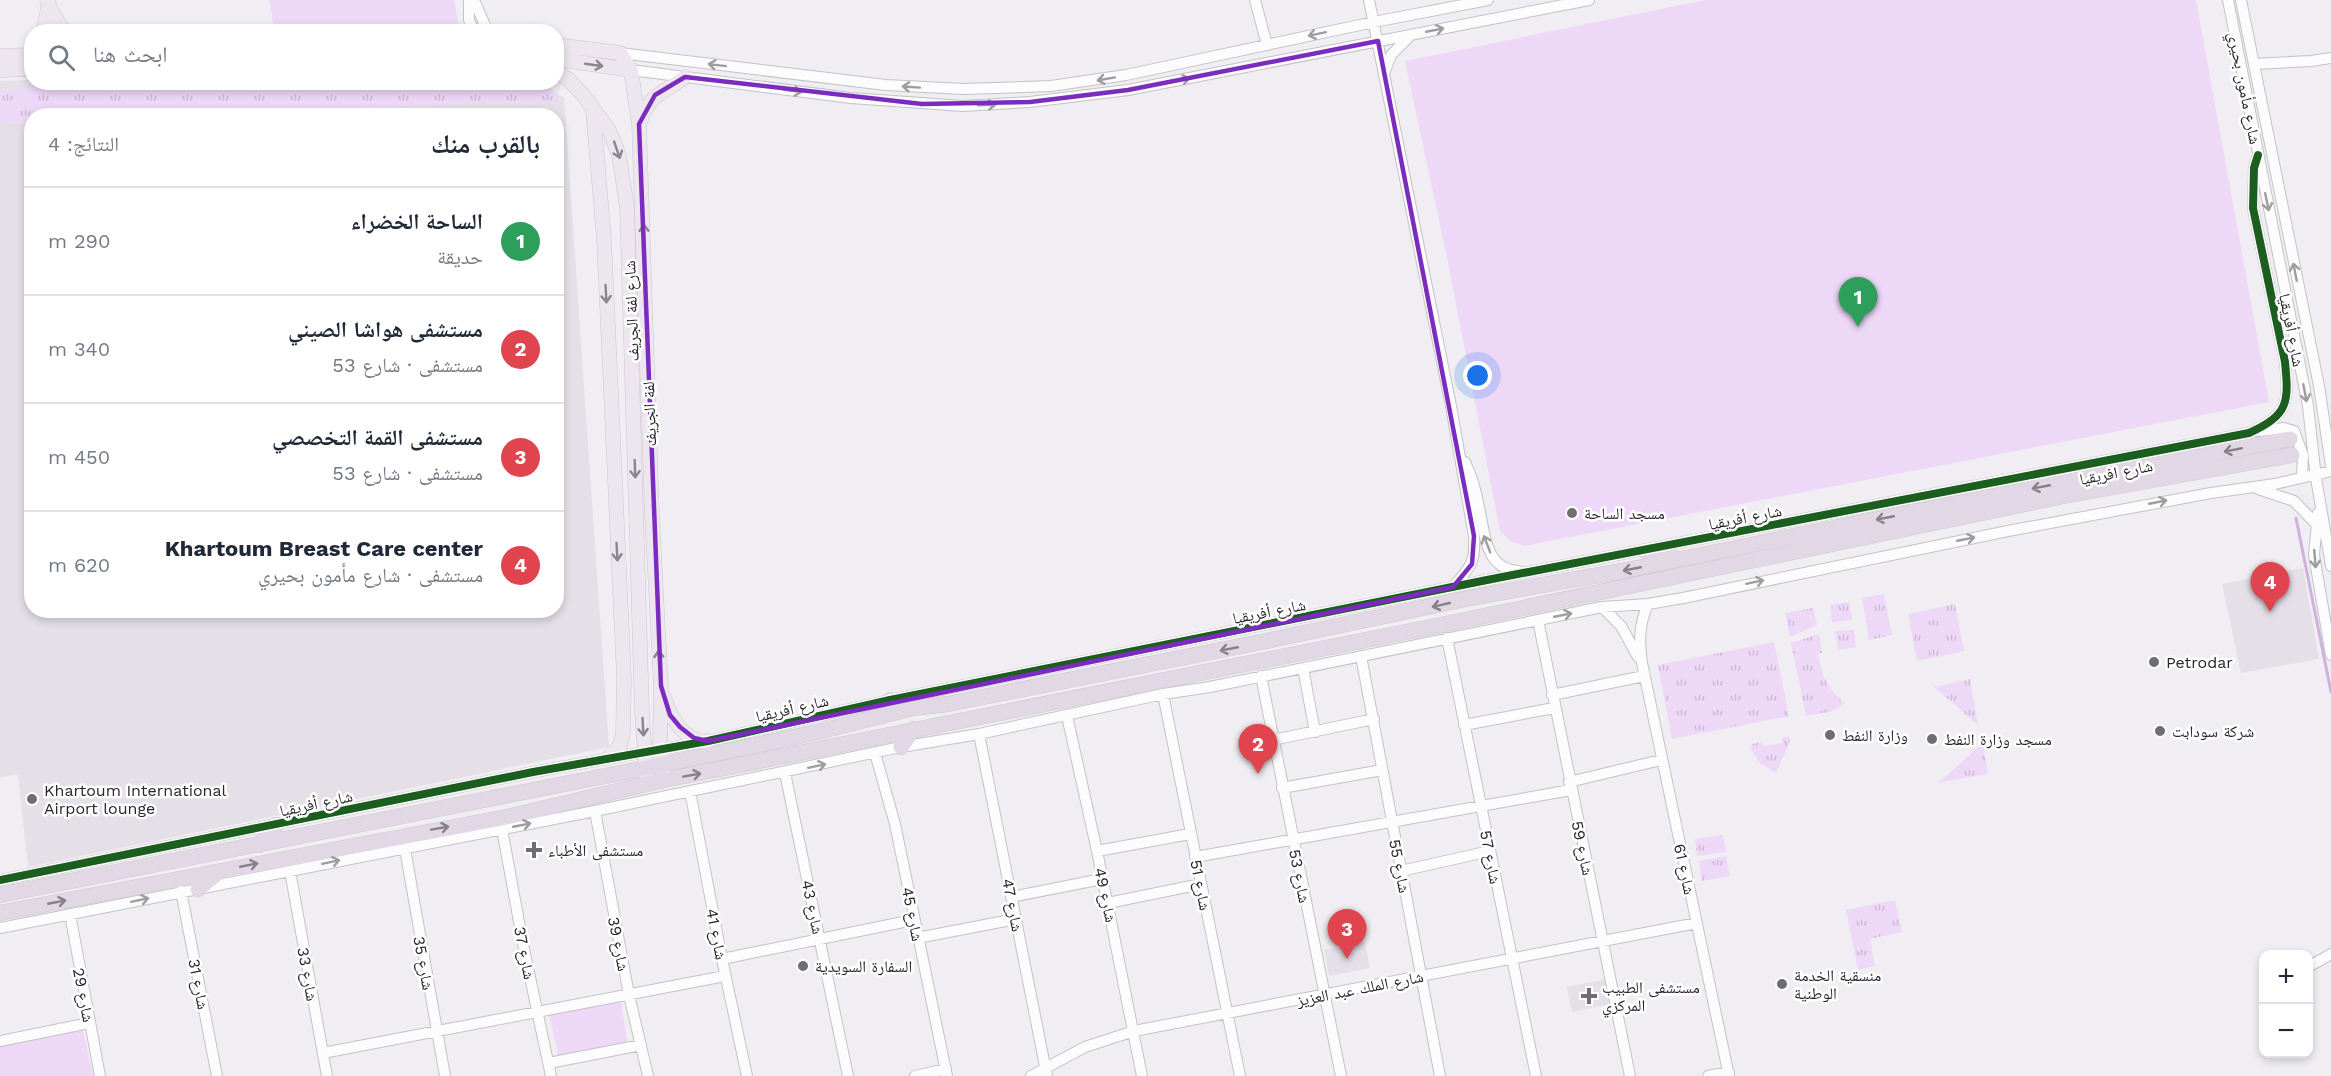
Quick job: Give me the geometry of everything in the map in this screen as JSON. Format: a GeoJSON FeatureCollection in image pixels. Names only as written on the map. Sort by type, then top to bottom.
{"type":"FeatureCollection","features":[{"type":"Feature","properties":{"kind":"highway","name":"شارع افريقيا"},"geometry":{"type":"LineString","coordinates":[[1944,514],[2291,447]]}},
{"type":"Feature","properties":{"kind":"highway","name":"شارع أفريقيا"},"geometry":{"type":"LineString","coordinates":[[0,895],[259,845],[645,760],[818,732],[913,708],[948,704],[1481,596],[1944,514]]}},
{"type":"Feature","properties":{"kind":"highway"},"geometry":{"type":"LineString","coordinates":[[0,914],[502,818],[664,780],[1442,625],[1944,514]]}},
{"type":"Feature","properties":{"kind":"highway"},"geometry":{"type":"LineString","coordinates":[[1645,551],[1680,560]]}},
{"type":"Feature","properties":{"kind":"highway"},"geometry":{"type":"LineString","coordinates":[[1266,641],[1272,625]]}},
{"type":"Feature","properties":{"kind":"highway"},"geometry":{"type":"LineString","coordinates":[[1102,672],[1107,691]]}},
{"type":"Feature","properties":{"kind":"highway"},"geometry":{"type":"LineString","coordinates":[[890,700],[913,708]]}},
{"type":"Feature","properties":{"kind":"highway"},"geometry":{"type":"LineString","coordinates":[[901,747],[914,729]]}},
{"type":"Feature","properties":{"kind":"highway"},"geometry":{"type":"LineString","coordinates":[[259,845],[276,825]]}},
{"type":"Feature","properties":{"kind":"highway"},"geometry":{"type":"LineString","coordinates":[[198,889],[221,870]]}},
{"type":"Feature","properties":{"kind":"main road"},"geometry":{"type":"LineString","coordinates":[[45,24],[47,3]]}},
{"type":"Feature","properties":{"kind":"main road"},"geometry":{"type":"LineString","coordinates":[[47,3],[60,24]]}},
{"type":"Feature","properties":{"kind":"main road"},"geometry":{"type":"LineString","coordinates":[[564,46],[620,53]]}},
{"type":"Feature","properties":{"kind":"main road","name":"لفة الجريف"},"geometry":{"type":"LineString","coordinates":[[620,53],[631,70],[639,124],[652,515],[661,686],[661,757],[664,780]]}},
{"type":"Feature","properties":{"kind":"main road"},"geometry":{"type":"LineString","coordinates":[[0,57],[24,55]]}},
{"type":"Feature","properties":{"kind":"main road"},"geometry":{"type":"LineString","coordinates":[[564,61],[631,70]]}},
{"type":"Feature","properties":{"kind":"main road"},"geometry":{"type":"LineString","coordinates":[[0,70],[24,69]]}},
{"type":"Feature","properties":{"kind":"main road","name":"شارع لفة الجريف"},"geometry":{"type":"LineString","coordinates":[[564,77],[584,96],[609,129],[619,155],[627,207],[645,760]]}},
{"type":"Feature","properties":{"kind":"main road"},"geometry":{"type":"LineString","coordinates":[[639,124],[644,109],[651,100],[685,77]]}},
{"type":"Feature","properties":{"kind":"main road"},"geometry":{"type":"LineString","coordinates":[[593,110],[604,239],[616,527],[624,653],[623,733],[620,746],[608,758]]}},
{"type":"Feature","properties":{"kind":"main road"},"geometry":{"type":"LineString","coordinates":[[661,686],[670,715],[680,727],[694,738],[708,741]]}},
{"type":"Feature","properties":{"kind":"main road"},"geometry":{"type":"LineString","coordinates":[[645,760],[647,785]]}},
{"type":"Feature","properties":{"kind":"street"},"geometry":{"type":"LineString","coordinates":[[469,0],[471,24]]}},
{"type":"Feature","properties":{"kind":"street"},"geometry":{"type":"LineString","coordinates":[[474,0],[484,24]]}},
{"type":"Feature","properties":{"kind":"street"},"geometry":{"type":"LineString","coordinates":[[1255,0],[1267,45]]}},
{"type":"Feature","properties":{"kind":"street"},"geometry":{"type":"LineString","coordinates":[[1369,0],[1461,454],[1475,547],[1470,569],[1454,587]]}},
{"type":"Feature","properties":{"kind":"street"},"geometry":{"type":"LineString","coordinates":[[620,53],[851,81],[964,89],[1051,86],[1126,75],[1488,0]]}},
{"type":"Feature","properties":{"kind":"street"},"geometry":{"type":"LineString","coordinates":[[631,70],[851,98],[963,106],[1050,101],[1128,90],[1589,0]]}},
{"type":"Feature","properties":{"kind":"street","name":"شارع مأمون بحيري"},"geometry":{"type":"LineString","coordinates":[[2228,0],[2308,406],[2315,474],[2331,566]]}},
{"type":"Feature","properties":{"kind":"street","name":"شارع مأمون بحيري"},"geometry":{"type":"LineString","coordinates":[[2241,0],[2319,386],[2331,469]]}},
{"type":"Feature","properties":{"kind":"street"},"geometry":{"type":"LineString","coordinates":[[47,3],[51,24]]}},
{"type":"Feature","properties":{"kind":"street"},"geometry":{"type":"LineString","coordinates":[[1384,74],[1391,55],[1413,34]]}},
{"type":"Feature","properties":{"kind":"street"},"geometry":{"type":"LineString","coordinates":[[2254,64],[2331,58]]}},
{"type":"Feature","properties":{"kind":"street"},"geometry":{"type":"LineString","coordinates":[[1126,75],[1128,90]]}},
{"type":"Feature","properties":{"kind":"street"},"geometry":{"type":"LineString","coordinates":[[963,106],[964,89]]}},
{"type":"Feature","properties":{"kind":"street","name":"شارع أفريقيا"},"geometry":{"type":"LineString","coordinates":[[661,757],[708,741],[890,700],[1454,587],[2249,433],[2270,422],[2278,414],[2287,397],[2288,388],[2285,362],[2252,200],[2254,168],[2258,155]]}},
{"type":"Feature","properties":{"kind":"street","name":"شارع أفريقيا"},"geometry":{"type":"LineString","coordinates":[[2319,386],[2331,404]]}},
{"type":"Feature","properties":{"kind":"street"},"geometry":{"type":"LineString","coordinates":[[2249,433],[2278,428],[2294,431],[2303,455],[2302,477]]}},
{"type":"Feature","properties":{"kind":"street"},"geometry":{"type":"LineString","coordinates":[[1461,454],[1471,475],[1486,544],[1492,555],[1499,566],[1510,570],[1532,572]]}},
{"type":"Feature","properties":{"kind":"street"},"geometry":{"type":"LineString","coordinates":[[0,928],[785,773],[901,747],[979,734],[1163,694],[1209,687],[1602,607],[1648,604],[2051,522],[2211,492],[2252,488],[2331,469]]}},
{"type":"Feature","properties":{"kind":"street"},"geometry":{"type":"LineString","coordinates":[[2252,488],[2266,490],[2294,501],[2325,535]]}},
{"type":"Feature","properties":{"kind":"street"},"geometry":{"type":"LineString","coordinates":[[2319,501],[2314,555],[2331,656]]}},
{"type":"Feature","properties":{"kind":"street","name":"شارع 61"},"geometry":{"type":"LineString","coordinates":[[1648,604],[1639,636],[1644,676],[1729,1074]]}},
{"type":"Feature","properties":{"kind":"street"},"geometry":{"type":"LineString","coordinates":[[1602,607],[1621,626],[1642,663]]}},
{"type":"Feature","properties":{"kind":"street","name":"شارع 59"},"geometry":{"type":"LineString","coordinates":[[1538,620],[1630,1076]]}},
{"type":"Feature","properties":{"kind":"street","name":"شارع 57"},"geometry":{"type":"LineString","coordinates":[[1447,639],[1536,1076]]}},
{"type":"Feature","properties":{"kind":"street","name":"شارع 55"},"geometry":{"type":"LineString","coordinates":[[1361,656],[1440,1076]]}},
{"type":"Feature","properties":{"kind":"street"},"geometry":{"type":"LineString","coordinates":[[1303,668],[1315,732]]}},
{"type":"Feature","properties":{"kind":"street","name":"شارع 53"},"geometry":{"type":"LineString","coordinates":[[1262,676],[1282,788],[1341,1076]]}},
{"type":"Feature","properties":{"kind":"street"},"geometry":{"type":"LineString","coordinates":[[1552,695],[1644,676]]}},
{"type":"Feature","properties":{"kind":"street","name":"شارع 51"},"geometry":{"type":"LineString","coordinates":[[1163,694],[1240,1076]]}},
{"type":"Feature","properties":{"kind":"street"},"geometry":{"type":"LineString","coordinates":[[1464,725],[1554,708]]}},
{"type":"Feature","properties":{"kind":"street","name":"شارع 49"},"geometry":{"type":"LineString","coordinates":[[1066,716],[1108,903],[1142,1076]]}},
{"type":"Feature","properties":{"kind":"street"},"geometry":{"type":"LineString","coordinates":[[1273,740],[1374,719]]}},
{"type":"Feature","properties":{"kind":"street","name":"شارع 47"},"geometry":{"type":"LineString","coordinates":[[979,734],[1046,1071]]}},
{"type":"Feature","properties":{"kind":"street","name":"شارع 45"},"geometry":{"type":"LineString","coordinates":[[875,753],[895,824],[946,1073]]}},
{"type":"Feature","properties":{"kind":"street","name":"شارع أفريقيا"},"geometry":{"type":"LineString","coordinates":[[0,880],[608,758],[645,760]]}},
{"type":"Feature","properties":{"kind":"street"},"geometry":{"type":"LineString","coordinates":[[1195,857],[1481,806],[1570,786],[1661,760]]}},
{"type":"Feature","properties":{"kind":"street"},"geometry":{"type":"LineString","coordinates":[[1282,788],[1382,770]]}},
{"type":"Feature","properties":{"kind":"street","name":"شارع 43"},"geometry":{"type":"LineString","coordinates":[[785,773],[848,1076]]}},
{"type":"Feature","properties":{"kind":"street","name":"شارع 41"},"geometry":{"type":"LineString","coordinates":[[690,791],[725,976],[747,1076]]}},
{"type":"Feature","properties":{"kind":"street","name":"شارع 39"},"geometry":{"type":"LineString","coordinates":[[595,811],[629,995],[648,1076]]}},
{"type":"Feature","properties":{"kind":"street","name":"شارع 37"},"geometry":{"type":"LineString","coordinates":[[502,829],[537,1012],[552,1076]]}},
{"type":"Feature","properties":{"kind":"street"},"geometry":{"type":"LineString","coordinates":[[1097,851],[1190,834]]}},
{"type":"Feature","properties":{"kind":"street","name":"شارع 35"},"geometry":{"type":"LineString","coordinates":[[405,849],[445,1076]]}},
{"type":"Feature","properties":{"kind":"street"},"geometry":{"type":"LineString","coordinates":[[1401,871],[1490,851]]}},
{"type":"Feature","properties":{"kind":"street","name":"شارع 33"},"geometry":{"type":"LineString","coordinates":[[290,871],[327,1076]]}},
{"type":"Feature","properties":{"kind":"street"},"geometry":{"type":"LineString","coordinates":[[1011,897],[1102,879]]}},
{"type":"Feature","properties":{"kind":"street"},"geometry":{"type":"LineString","coordinates":[[1108,903],[1201,884]]}},
{"type":"Feature","properties":{"kind":"street","name":"شارع 31"},"geometry":{"type":"LineString","coordinates":[[181,891],[217,1076]]}},
{"type":"Feature","properties":{"kind":"street","name":"شارع 29"},"geometry":{"type":"LineString","coordinates":[[70,914],[100,1076]]}},
{"type":"Feature","properties":{"kind":"street"},"geometry":{"type":"LineString","coordinates":[[917,938],[1016,919]]}},
{"type":"Feature","properties":{"kind":"street"},"geometry":{"type":"LineString","coordinates":[[722,959],[913,920]]}},
{"type":"Feature","properties":{"kind":"street","name":"شارع الملك عبد العزيز"},"geometry":{"type":"LineString","coordinates":[[1031,1076],[1046,1071],[1085,1047],[1134,1031],[1697,923]]}},
{"type":"Feature","properties":{"kind":"street"},"geometry":{"type":"LineString","coordinates":[[2313,964],[2331,954]]}},
{"type":"Feature","properties":{"kind":"street"},"geometry":{"type":"LineString","coordinates":[[323,1053],[725,976]]}},
{"type":"Feature","properties":{"kind":"street"},"geometry":{"type":"LineString","coordinates":[[0,1041],[89,1023]]}},
{"type":"Feature","properties":{"kind":"street"},"geometry":{"type":"LineString","coordinates":[[549,1063],[640,1045]]}},
{"type":"Feature","properties":{"kind":"street"},"geometry":{"type":"LineString","coordinates":[[915,1076],[946,1073]]}},
{"type":"Feature","properties":{"kind":"street"},"geometry":{"type":"LineString","coordinates":[[1708,1076],[1729,1074]]}},
{"type":"Feature","properties":{"kind":"highlighted area"},"geometry":{"type":"Polygon","coordinates":[[[1378,41],[1474,536],[1472,564],[1453,587],[708,741],[694,738],[680,727],[670,715],[661,686],[639,124],[655,95],[685,77],[922,104],[1030,102],[1128,90],[1378,41]]]}},
{"type":"Feature","properties":{"kind":"shaded area"},"geometry":{"type":"Polygon","coordinates":[[[24,80],[24,89],[0,90],[0,81],[24,80]]]}},
{"type":"Feature","properties":{"kind":"shaded area"},"geometry":{"type":"Polygon","coordinates":[[[551,90],[564,98],[609,747],[28,867],[18,775],[0,777],[0,123],[24,122],[24,618],[564,618],[564,108],[346,108],[555,99],[557,94],[551,90]]]}},
{"type":"Feature","properties":{"kind":"shaded area"},"geometry":{"type":"Polygon","coordinates":[[[2303,568],[2319,659],[2241,673],[2222,584],[2303,568]]]}},
{"type":"Feature","properties":{"kind":"shaded area"},"geometry":{"type":"Polygon","coordinates":[[[1365,942],[1370,968],[1329,976],[1324,950],[1365,942]]]}},
{"type":"Feature","properties":{"kind":"shaded area","name":"مستشفى الطبيب المركزي"},"geometry":{"type":"Polygon","coordinates":[[[1606,979],[1611,1004],[1572,1012],[1567,987],[1606,979]]]}},
{"type":"Feature","properties":{"kind":"green space"},"geometry":{"type":"Polygon","coordinates":[[[269,0],[454,0],[459,24],[273,24],[269,0]]]}},
{"type":"Feature","properties":{"kind":"green space"},"geometry":{"type":"Polygon","coordinates":[[[1705,0],[2196,0],[2269,402],[1524,546],[1510,541],[1500,531],[1446,253],[1405,61],[1705,0]]]}},
{"type":"Feature","properties":{"kind":"green space"},"geometry":{"type":"Polygon","coordinates":[[[0,90],[551,90],[557,94],[555,100],[357,108],[24,108],[24,122],[0,123],[0,90]]]}},
{"type":"Feature","properties":{"kind":"green space"},"geometry":{"type":"Polygon","coordinates":[[[1884,594],[1892,635],[1869,640],[1862,598],[1884,594]]]}},
{"type":"Feature","properties":{"kind":"green space"},"geometry":{"type":"Polygon","coordinates":[[[1849,602],[1852,620],[1832,622],[1830,605],[1849,602]]]}},
{"type":"Feature","properties":{"kind":"green space"},"geometry":{"type":"Polygon","coordinates":[[[1955,604],[1964,651],[1917,661],[1908,614],[1955,604]]]}},
{"type":"Feature","properties":{"kind":"green space"},"geometry":{"type":"Polygon","coordinates":[[[1813,608],[1817,625],[1790,637],[1785,613],[1813,608]]]}},
{"type":"Feature","properties":{"kind":"green space"},"geometry":{"type":"Polygon","coordinates":[[[1854,630],[1856,647],[1838,650],[1835,631],[1854,630]]]}},
{"type":"Feature","properties":{"kind":"green space"},"geometry":{"type":"Polygon","coordinates":[[[1819,634],[1822,653],[1818,654],[1821,669],[1834,693],[1845,703],[1832,711],[1806,716],[1791,643],[1819,634]]]}},
{"type":"Feature","properties":{"kind":"green space"},"geometry":{"type":"Polygon","coordinates":[[[1774,642],[1789,716],[1672,739],[1658,665],[1774,642]]]}},
{"type":"Feature","properties":{"kind":"green space"},"geometry":{"type":"Polygon","coordinates":[[[1970,679],[1978,725],[1934,687],[1970,679]]]}},
{"type":"Feature","properties":{"kind":"green space"},"geometry":{"type":"Polygon","coordinates":[[[1788,737],[1790,741],[1776,773],[1760,763],[1750,748],[1752,744],[1762,742],[1763,746],[1782,743],[1782,738],[1788,737]]]}},
{"type":"Feature","properties":{"kind":"green space"},"geometry":{"type":"Polygon","coordinates":[[[1983,743],[1988,774],[1938,783],[1983,743]]]}},
{"type":"Feature","properties":{"kind":"green space"},"geometry":{"type":"Polygon","coordinates":[[[1723,835],[1726,852],[1697,856],[1695,839],[1723,835]]]}},
{"type":"Feature","properties":{"kind":"green space"},"geometry":{"type":"Polygon","coordinates":[[[1726,856],[1730,876],[1702,881],[1699,861],[1726,856]]]}},
{"type":"Feature","properties":{"kind":"green space"},"geometry":{"type":"Polygon","coordinates":[[[1895,900],[1902,932],[1870,939],[1875,966],[1858,970],[1846,910],[1895,900]]]}},
{"type":"Feature","properties":{"kind":"green space"},"geometry":{"type":"Polygon","coordinates":[[[621,1002],[628,1046],[559,1059],[549,1014],[621,1002]]]}},
{"type":"Feature","properties":{"kind":"green space"},"geometry":{"type":"Polygon","coordinates":[[[83,1030],[93,1076],[0,1076],[0,1046],[83,1030]]]}},
{"type":"Feature","properties":{"kind":"waterway"},"geometry":{"type":"LineString","coordinates":[[2296,518],[2331,692]]}},
{"type":"Feature","properties":{"kind":"cycle path"},"geometry":{"type":"LineString","coordinates":[[0,880],[533,772],[708,741],[890,700],[1492,579],[2249,433],[2272,420],[2279,413],[2284,406],[2287,387],[2285,362],[2253,208],[2254,168],[2258,155]]}},
{"type":"Feature","properties":{"kind":"place","name":"الساحة الخضراء"},"geometry":{"type":"Point","coordinates":[1858,327]}},
{"type":"Feature","properties":{"kind":"place","name":"مسجد الساحة"},"geometry":{"type":"Point","coordinates":[1572,513]}},
{"type":"Feature","properties":{"kind":"place","name":"Khartoum Breast Care center"},"geometry":{"type":"Point","coordinates":[2270,612]}},
{"type":"Feature","properties":{"kind":"place","name":"Petrodar"},"geometry":{"type":"Point","coordinates":[2154,662]}},
{"type":"Feature","properties":{"kind":"place","name":"شركة سودابت"},"geometry":{"type":"Point","coordinates":[2160,731]}},
{"type":"Feature","properties":{"kind":"place","name":"وزارة النفط"},"geometry":{"type":"Point","coordinates":[1830,735]}},
{"type":"Feature","properties":{"kind":"place","name":"مسجد وزارة النفط"},"geometry":{"type":"Point","coordinates":[1932,739]}},
{"type":"Feature","properties":{"kind":"place","name":"مستشفى هواشا الصيني"},"geometry":{"type":"Point","coordinates":[1258,774]}},
{"type":"Feature","properties":{"kind":"place","name":"Khartoum International Airport lounge"},"geometry":{"type":"Point","coordinates":[32,799]}},
{"type":"Feature","properties":{"kind":"place","name":"مستشفی الأطباء"},"geometry":{"type":"Point","coordinates":[534,850]}},
{"type":"Feature","properties":{"kind":"place","name":"مستشفى القمة التخصصي"},"geometry":{"type":"Point","coordinates":[1347,959]}},
{"type":"Feature","properties":{"kind":"place","name":"السفارة السويدية"},"geometry":{"type":"Point","coordinates":[803,966]}},
{"type":"Feature","properties":{"kind":"place","name":"منسقية الخدمة الوطنية"},"geometry":{"type":"Point","coordinates":[1782,984]}},
{"type":"Feature","properties":{"kind":"place","name":"مستشفى الطبيب المركزي"},"geometry":{"type":"Point","coordinates":[1589,996]}}]}
